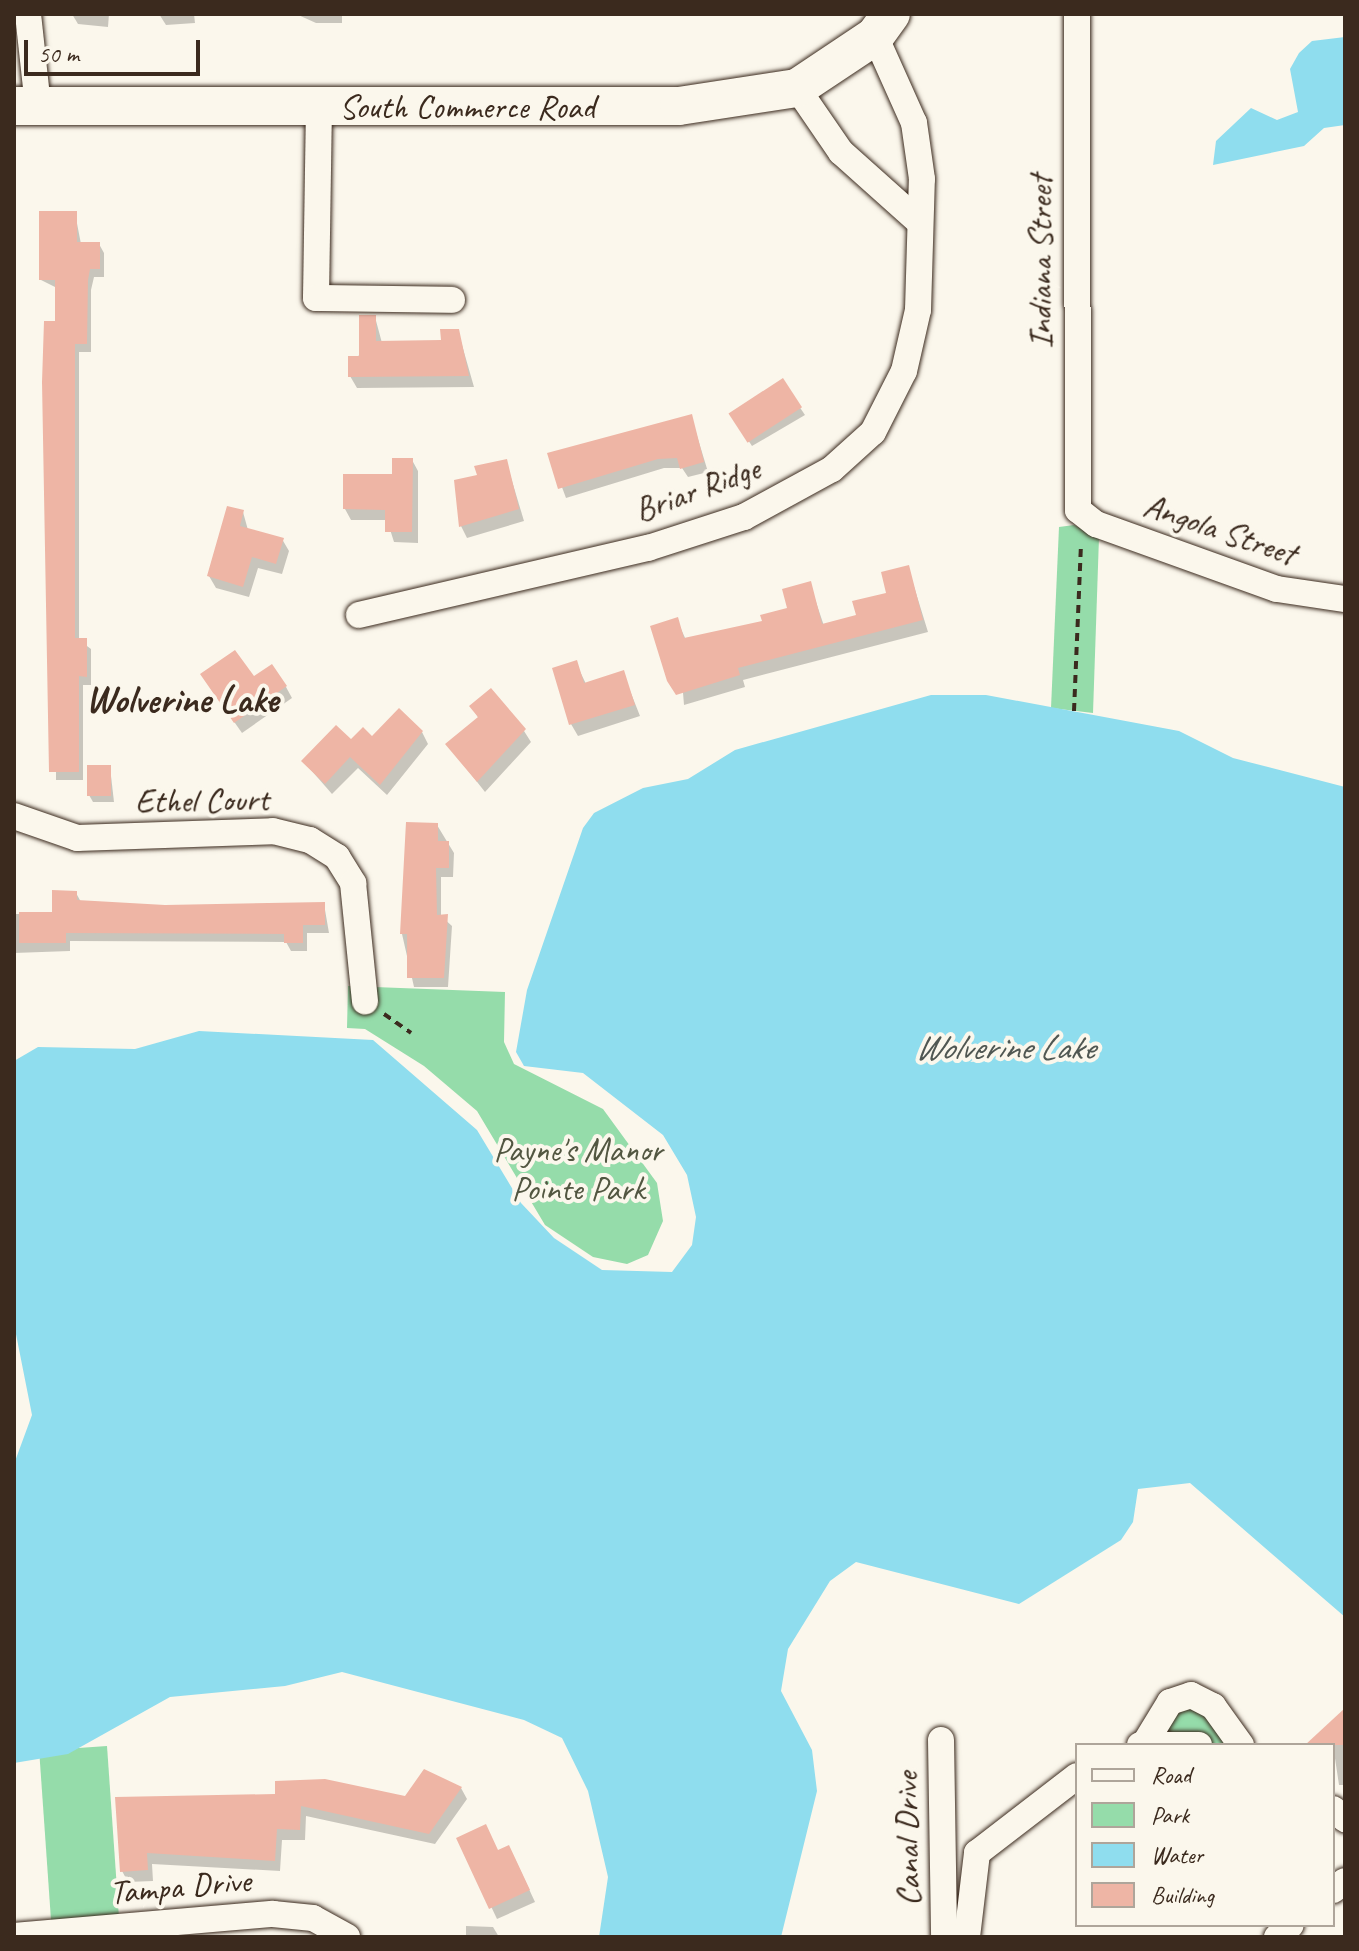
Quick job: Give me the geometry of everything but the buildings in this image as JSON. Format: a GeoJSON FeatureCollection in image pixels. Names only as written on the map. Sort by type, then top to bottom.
{"type":"FeatureCollection","features":[{"type":"Feature","properties":{"kind":"street"},"geometry":{"type":"LineString","coordinates":[[26,106],[28,14]]}},
{"type":"Feature","properties":{"kind":"street","name":"Indiana Street"},"geometry":{"type":"LineString","coordinates":[[1077,14],[1078,510]]}},
{"type":"Feature","properties":{"kind":"street","name":"South Commerce Road"},"geometry":{"type":"LineString","coordinates":[[26,106],[679,106],[797,88],[883,25]]}},
{"type":"Feature","properties":{"kind":"street","name":"Briar Ridge"},"geometry":{"type":"LineString","coordinates":[[359,615],[648,548],[744,517],[832,469],[873,432],[904,371],[918,310],[917,220],[922,179],[914,123],[883,25]]}},
{"type":"Feature","properties":{"kind":"street"},"geometry":{"type":"LineString","coordinates":[[797,88],[841,152],[917,220]]}},
{"type":"Feature","properties":{"kind":"street"},"geometry":{"type":"LineString","coordinates":[[319,106],[316,298],[452,300]]}},
{"type":"Feature","properties":{"kind":"street","name":"Angola Street"},"geometry":{"type":"LineString","coordinates":[[1078,510],[1096,524],[1277,589],[1345,599]]}},
{"type":"Feature","properties":{"kind":"street","name":"Ethel Court"},"geometry":{"type":"LineString","coordinates":[[14,816],[77,838],[273,831],[310,840],[337,857],[353,883],[365,1001]]}},
{"type":"Feature","properties":{"kind":"street"},"geometry":{"type":"LineString","coordinates":[[1143,1743],[1170,1702],[1191,1695],[1213,1706],[1240,1743]]}},
{"type":"Feature","properties":{"kind":"street","name":"Canal Drive"},"geometry":{"type":"LineString","coordinates":[[941,1740],[955,1904],[944,1937]]}},
{"type":"Feature","properties":{"kind":"street"},"geometry":{"type":"LineString","coordinates":[[967,1937],[955,1904],[977,1853],[1075,1778]]}},
{"type":"Feature","properties":{"kind":"street","name":"Tampa Drive"},"geometry":{"type":"LineString","coordinates":[[14,1936],[273,1914],[313,1918],[347,1937]]}},
{"type":"Feature","properties":{"kind":"path"},"geometry":{"type":"LineString","coordinates":[[1074,711],[1078,510]]}},
{"type":"Feature","properties":{"kind":"path"},"geometry":{"type":"LineString","coordinates":[[365,1001],[411,1033]]}},
{"type":"Feature","properties":{"kind":"green space"},"geometry":{"type":"Polygon","coordinates":[[[1074,525],[1099,537],[1093,713],[1051,708],[1059,527],[1074,525]]]}},
{"type":"Feature","properties":{"kind":"green space","name":"Payne's Manor Pointe Park"},"geometry":{"type":"Polygon","coordinates":[[[348,986],[505,992],[504,1042],[514,1064],[603,1109],[657,1183],[663,1221],[648,1255],[627,1264],[593,1257],[545,1225],[477,1111],[424,1066],[365,1029],[347,1028],[348,986]]]}},
{"type":"Feature","properties":{"kind":"green space"},"geometry":{"type":"Polygon","coordinates":[[[1194,1706],[1236,1743],[1158,1743],[1176,1710],[1194,1706]]]}},
{"type":"Feature","properties":{"kind":"green space"},"geometry":{"type":"Polygon","coordinates":[[[107,1746],[119,1919],[51,1923],[39,1751],[107,1746]]]}},
{"type":"Feature","properties":{"kind":"water"},"geometry":{"type":"Polygon","coordinates":[[[1345,37],[1345,125],[1324,128],[1304,146],[1213,165],[1216,141],[1251,108],[1277,120],[1298,112],[1290,69],[1299,53],[1312,41],[1345,37]]]}},
{"type":"Feature","properties":{"kind":"water","name":"Wolverine Lake"},"geometry":{"type":"Polygon","coordinates":[[[931,695],[986,695],[1179,731],[1233,758],[1345,787],[1345,1617],[1190,1483],[1138,1489],[1133,1522],[1121,1540],[1019,1604],[856,1562],[830,1581],[788,1649],[781,1691],[812,1750],[817,1791],[781,1937],[599,1937],[608,1877],[588,1791],[562,1738],[524,1720],[342,1672],[285,1686],[170,1697],[68,1754],[14,1763],[14,1464],[32,1415],[14,1324],[14,1061],[38,1047],[135,1049],[199,1031],[373,1040],[477,1130],[521,1203],[554,1238],[602,1270],[672,1272],[692,1245],[696,1217],[687,1175],[663,1135],[583,1073],[524,1066],[516,1052],[527,990],[583,828],[594,813],[643,788],[688,779],[735,750],[931,695]]]}},
{"type":"Feature","properties":{"kind":"district","name":"Wolverine Lake"},"geometry":{"type":"Point","coordinates":[182,700]}}]}
